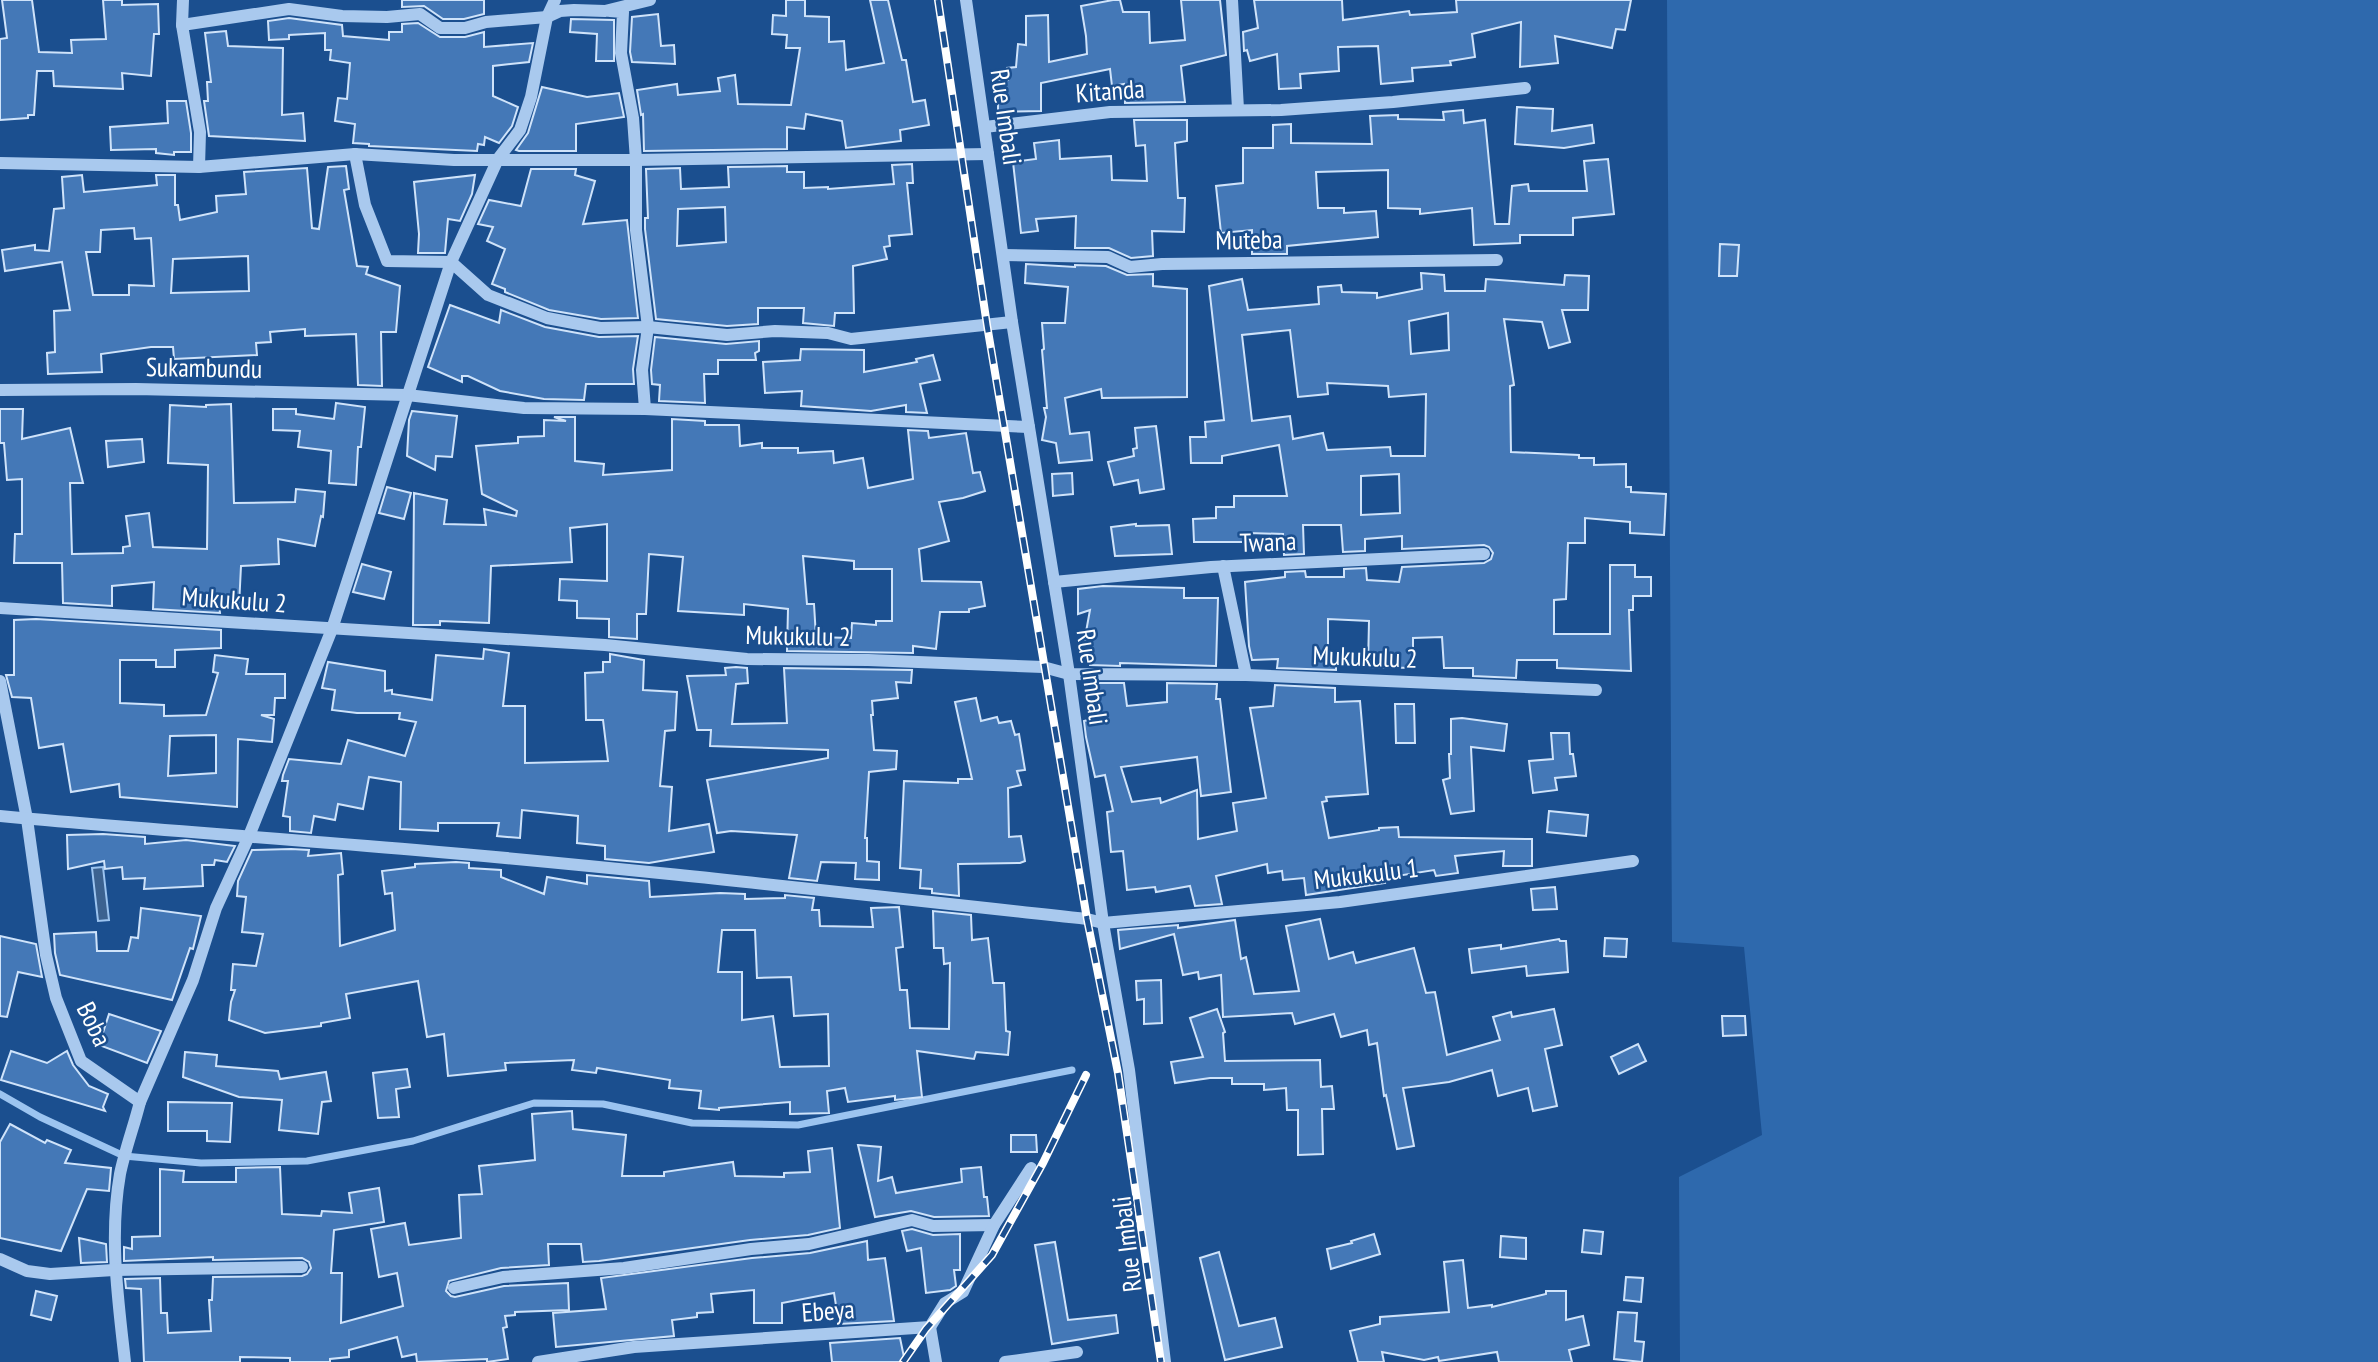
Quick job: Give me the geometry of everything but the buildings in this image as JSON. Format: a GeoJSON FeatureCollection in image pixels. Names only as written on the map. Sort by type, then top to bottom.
{"type":"FeatureCollection","features":[{"type":"Feature","properties":{"kind":"street"},"geometry":{"type":"LineString","coordinates":[[183,0],[182,25],[200,132],[200,167]]}},
{"type":"Feature","properties":{"kind":"street"},"geometry":{"type":"LineString","coordinates":[[125,1362],[114,1270],[116,1211],[121,1173],[140,1102],[193,980],[216,908],[249,836],[332,629],[451,262],[499,159],[520,130],[531,97],[547,17],[555,0]]}},
{"type":"Feature","properties":{"kind":"street"},"geometry":{"type":"LineString","coordinates":[[605,11],[650,0]]}},
{"type":"Feature","properties":{"kind":"street","name":"Rue Imbali"},"geometry":{"type":"LineString","coordinates":[[966,0],[1012,322],[1069,674],[1103,923],[1129,1070],[1165,1362]]}},
{"type":"Feature","properties":{"kind":"street"},"geometry":{"type":"LineString","coordinates":[[1232,0],[1238,109]]}},
{"type":"Feature","properties":{"kind":"street"},"geometry":{"type":"LineString","coordinates":[[182,25],[289,9],[342,16],[387,17],[420,14],[440,28],[547,17],[560,11],[622,12],[621,53],[630,93],[636,160],[636,230],[648,327],[642,370],[645,409]]}},
{"type":"Feature","properties":{"kind":"street","name":"Kitanda"},"geometry":{"type":"LineString","coordinates":[[985,127],[1110,112],[1281,110],[1525,89]]}},
{"type":"Feature","properties":{"kind":"street"},"geometry":{"type":"LineString","coordinates":[[0,163],[200,167],[355,153],[454,160],[988,155]]}},
{"type":"Feature","properties":{"kind":"street"},"geometry":{"type":"LineString","coordinates":[[355,153],[365,205],[387,261],[451,262],[488,296],[547,318],[600,328],[648,327],[727,335],[775,331],[828,333],[851,340],[1012,322]]}},
{"type":"Feature","properties":{"kind":"street","name":"Muteba"},"geometry":{"type":"LineString","coordinates":[[1003,254],[1108,257],[1129,267],[1162,264],[1497,260]]}},
{"type":"Feature","properties":{"kind":"street","name":"Sukambundu"},"geometry":{"type":"LineString","coordinates":[[0,390],[136,389],[407,395],[524,408],[645,409],[1029,427]]}},
{"type":"Feature","properties":{"kind":"street","name":"Twana"},"geometry":{"type":"LineString","coordinates":[[1054,582],[1223,566],[1484,554]]}},
{"type":"Feature","properties":{"kind":"street"},"geometry":{"type":"LineString","coordinates":[[1223,566],[1246,675]]}},
{"type":"Feature","properties":{"kind":"street","name":"Mukukulu 2"},"geometry":{"type":"LineString","coordinates":[[0,608],[605,645],[747,659],[868,660],[1042,667],[1069,674],[1246,675],[1596,690]]}},
{"type":"Feature","properties":{"kind":"street","name":"Boba"},"geometry":{"type":"LineString","coordinates":[[0,681],[27,819],[46,955],[56,999],[80,1061],[140,1102]]}},
{"type":"Feature","properties":{"kind":"street","name":"Mukukulu 1"},"geometry":{"type":"LineString","coordinates":[[0,816],[808,887],[1103,923],[1340,902],[1633,861]]}},
{"type":"Feature","properties":{"kind":"street"},"geometry":{"type":"LineString","coordinates":[[936,1362],[930,1327],[945,1303],[963,1292],[994,1225],[1031,1168]]}},
{"type":"Feature","properties":{"kind":"street"},"geometry":{"type":"LineString","coordinates":[[454,1288],[503,1278],[624,1268],[751,1249],[809,1244],[912,1220],[933,1226],[994,1225]]}},
{"type":"Feature","properties":{"kind":"street"},"geometry":{"type":"LineString","coordinates":[[0,1259],[27,1271],[50,1274],[114,1270],[302,1267]]}},
{"type":"Feature","properties":{"kind":"street","name":"Ebeya"},"geometry":{"type":"LineString","coordinates":[[538,1362],[634,1347],[930,1327]]}},
{"type":"Feature","properties":{"kind":"street"},"geometry":{"type":"LineString","coordinates":[[1005,1362],[1077,1352]]}},
{"type":"Feature","properties":{"kind":"shaded area"},"geometry":{"type":"Polygon","coordinates":[[[1667,0],[2378,0],[2378,1362],[1680,1362],[1679,1177],[1762,1135],[1744,947],[1672,942],[1667,0]]]}},
{"type":"Feature","properties":{"kind":"shaded area"},"geometry":{"type":"Polygon","coordinates":[[[103,867],[109,920],[98,921],[92,868],[103,867]]]}},
{"type":"Feature","properties":{"kind":"waterway"},"geometry":{"type":"LineString","coordinates":[[0,1094],[40,1117],[124,1156],[201,1163],[307,1161],[413,1141],[534,1103],[603,1104],[692,1123],[798,1125],[1072,1070]]}},
{"type":"Feature","properties":{"kind":"railway"},"geometry":{"type":"LineString","coordinates":[[938,0],[987,325],[1087,919],[1118,1073],[1161,1362]]}},
{"type":"Feature","properties":{"kind":"railway"},"geometry":{"type":"LineString","coordinates":[[903,1362],[926,1329],[992,1255],[1043,1163],[1086,1075]]}}]}
